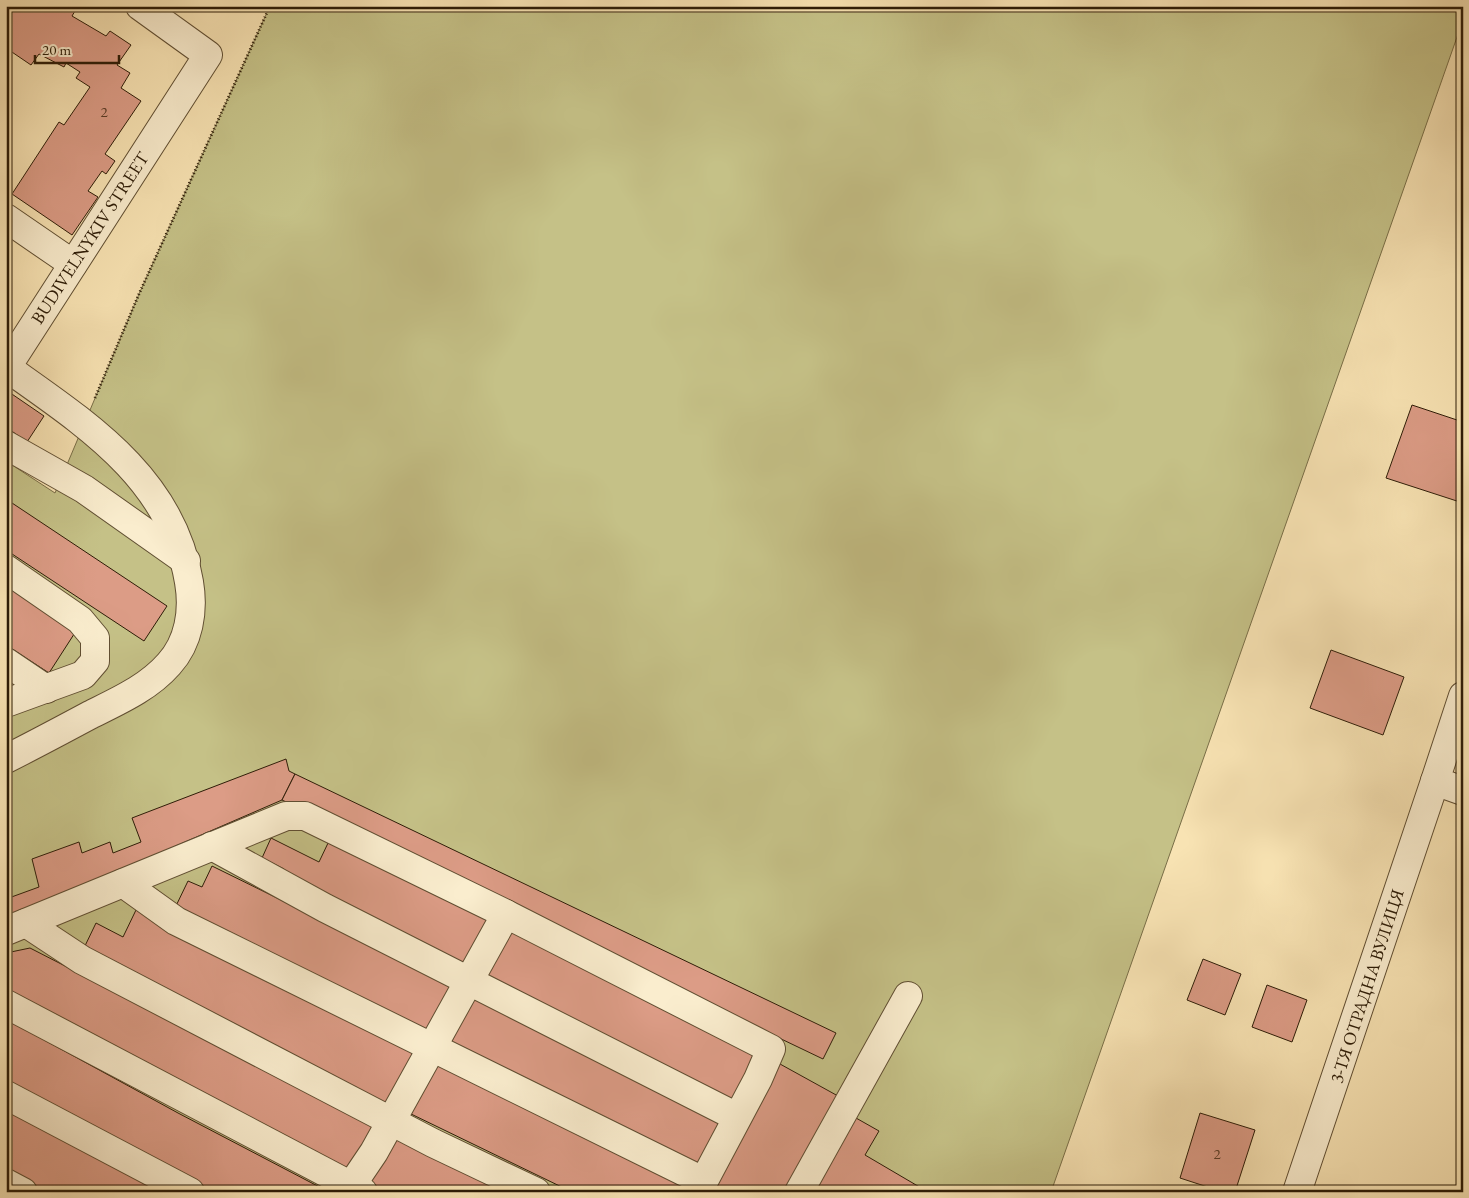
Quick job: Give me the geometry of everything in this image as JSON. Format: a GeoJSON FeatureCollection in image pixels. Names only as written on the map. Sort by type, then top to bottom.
{"type":"FeatureCollection","features":[{"type":"Feature","properties":{"kind":"street","name":"BUDIVELNYKIV STREET"},"geometry":{"type":"LineString","coordinates":[[6,759],[141,689],[170,663],[188,632],[192,600],[186,561],[176,531],[157,501],[139,475],[85,423],[6,367],[208,55],[140,6]]}},
{"type":"Feature","properties":{"kind":"street"},"geometry":{"type":"LineString","coordinates":[[6,218],[73,264]]}},
{"type":"Feature","properties":{"kind":"street"},"geometry":{"type":"LineString","coordinates":[[6,445],[84,490],[131,520],[186,561]]}},
{"type":"Feature","properties":{"kind":"street"},"geometry":{"type":"LineString","coordinates":[[131,520],[147,515],[157,501]]}},
{"type":"Feature","properties":{"kind":"street"},"geometry":{"type":"LineString","coordinates":[[6,569],[80,620],[95,638],[95,661],[84,675],[6,703]]}},
{"type":"Feature","properties":{"kind":"street"},"geometry":{"type":"LineString","coordinates":[[6,662],[46,689]]}},
{"type":"Feature","properties":{"kind":"street","name":"3-ТЯ ОТРАДНА ВУЛИЦЯ"},"geometry":{"type":"LineString","coordinates":[[1298,1192],[1463,696]]}},
{"type":"Feature","properties":{"kind":"street"},"geometry":{"type":"LineString","coordinates":[[1435,781],[1463,791]]}},
{"type":"Feature","properties":{"kind":"street"},"geometry":{"type":"LineString","coordinates":[[16,927],[212,846],[286,816],[305,816],[506,914],[771,1049],[738,1117],[701,1186],[432,1047],[176,921],[123,883]]}},
{"type":"Feature","properties":{"kind":"street"},"geometry":{"type":"LineString","coordinates":[[212,846],[325,908],[738,1117]]}},
{"type":"Feature","properties":{"kind":"street"},"geometry":{"type":"LineString","coordinates":[[6,1004],[354,1190],[506,914]]}},
{"type":"Feature","properties":{"kind":"street"},"geometry":{"type":"LineString","coordinates":[[16,927],[391,1121],[536,1192]]}},
{"type":"Feature","properties":{"kind":"street"},"geometry":{"type":"LineString","coordinates":[[799,1192],[908,996]]}},
{"type":"Feature","properties":{"kind":"street"},"geometry":{"type":"LineString","coordinates":[[6,1095],[190,1192]]}},
{"type":"Feature","properties":{"kind":"street"},"geometry":{"type":"LineString","coordinates":[[6,1183],[23,1192]]}},
{"type":"Feature","properties":{"kind":"path"},"geometry":{"type":"LineString","coordinates":[[85,423],[139,294],[270,6]]}},
{"type":"Feature","properties":{"kind":"shaded area"},"geometry":{"type":"Polygon","coordinates":[[[270,6],[1463,6],[1463,20],[1051,1192],[6,1192],[6,461],[55,493],[139,294],[270,6]]]}},
{"type":"Feature","properties":{"kind":"building"},"geometry":{"type":"Polygon","coordinates":[[[6,6],[78,6],[72,16],[106,36],[110,31],[131,45],[117,65],[130,73],[121,88],[141,101],[105,154],[115,161],[106,174],[102,171],[88,191],[98,197],[72,235],[12,194],[59,122],[64,125],[90,87],[76,78],[80,72],[66,63],[64,67],[39,54],[31,65],[6,48],[6,6]]]}},
{"type":"Feature","properties":{"kind":"building"},"geometry":{"type":"Polygon","coordinates":[[[6,390],[44,416],[27,442],[6,427],[6,390]]]}},
{"type":"Feature","properties":{"kind":"building"},"geometry":{"type":"Polygon","coordinates":[[[1412,405],[1463,422],[1463,503],[1386,478],[1412,405]]]}},
{"type":"Feature","properties":{"kind":"building"},"geometry":{"type":"Polygon","coordinates":[[[6,499],[167,606],[144,641],[6,550],[6,499]]]}},
{"type":"Feature","properties":{"kind":"building"},"geometry":{"type":"Polygon","coordinates":[[[6,581],[78,628],[49,673],[6,645],[6,581]]]}},
{"type":"Feature","properties":{"kind":"building"},"geometry":{"type":"Polygon","coordinates":[[[1331,650],[1404,677],[1383,735],[1310,708],[1331,650]]]}},
{"type":"Feature","properties":{"kind":"building"},"geometry":{"type":"Polygon","coordinates":[[[286,759],[289,771],[295,774],[282,800],[169,849],[172,861],[6,924],[6,899],[39,887],[32,859],[79,842],[82,853],[110,842],[113,853],[141,842],[132,818],[286,759]]]}},
{"type":"Feature","properties":{"kind":"building"},"geometry":{"type":"Polygon","coordinates":[[[295,774],[836,1033],[823,1059],[282,800],[295,774]]]}},
{"type":"Feature","properties":{"kind":"building"},"geometry":{"type":"Polygon","coordinates":[[[271,838],[319,862],[329,841],[491,921],[468,968],[281,877],[284,869],[262,858],[271,838]]]}},
{"type":"Feature","properties":{"kind":"building"},"geometry":{"type":"Polygon","coordinates":[[[212,866],[454,985],[430,1036],[174,910],[188,881],[202,887],[212,866]]]}},
{"type":"Feature","properties":{"kind":"building"},"geometry":{"type":"Polygon","coordinates":[[[136,910],[418,1053],[390,1106],[83,950],[96,923],[123,937],[136,910]]]}},
{"type":"Feature","properties":{"kind":"building"},"geometry":{"type":"Polygon","coordinates":[[[508,929],[759,1057],[734,1106],[483,978],[508,929]]]}},
{"type":"Feature","properties":{"kind":"building"},"geometry":{"type":"Polygon","coordinates":[[[30,948],[377,1126],[352,1174],[6,991],[6,953],[30,948]]]}},
{"type":"Feature","properties":{"kind":"building"},"geometry":{"type":"Polygon","coordinates":[[[1203,959],[1241,974],[1225,1015],[1187,1000],[1203,959]]]}},
{"type":"Feature","properties":{"kind":"building"},"geometry":{"type":"Polygon","coordinates":[[[1267,985],[1307,1000],[1292,1042],[1252,1027],[1267,985]]]}},
{"type":"Feature","properties":{"kind":"building"},"geometry":{"type":"Polygon","coordinates":[[[473,997],[725,1122],[702,1169],[450,1045],[473,997]]]}},
{"type":"Feature","properties":{"kind":"building"},"geometry":{"type":"Polygon","coordinates":[[[6,1019],[178,1113],[329,1192],[206,1192],[6,1086],[6,1019]]]}},
{"type":"Feature","properties":{"kind":"building"},"geometry":{"type":"Polygon","coordinates":[[[435,1059],[688,1181],[683,1192],[572,1192],[409,1113],[435,1059]]]}},
{"type":"Feature","properties":{"kind":"building"},"geometry":{"type":"Polygon","coordinates":[[[780,1064],[838,1096],[785,1192],[709,1192],[780,1064]]]}},
{"type":"Feature","properties":{"kind":"building"},"geometry":{"type":"Polygon","coordinates":[[[6,1110],[160,1192],[42,1192],[6,1173],[6,1110]]]}},
{"type":"Feature","properties":{"kind":"building"},"geometry":{"type":"Polygon","coordinates":[[[1200,1113],[1255,1130],[1235,1192],[1223,1192],[1180,1178],[1200,1113]]]}},
{"type":"Feature","properties":{"kind":"building"},"geometry":{"type":"Polygon","coordinates":[[[856,1118],[879,1131],[865,1155],[928,1192],[814,1192],[856,1118]]]}},
{"type":"Feature","properties":{"kind":"building"},"geometry":{"type":"Polygon","coordinates":[[[390,1135],[504,1192],[384,1192],[366,1183],[390,1135]]]}}]}
